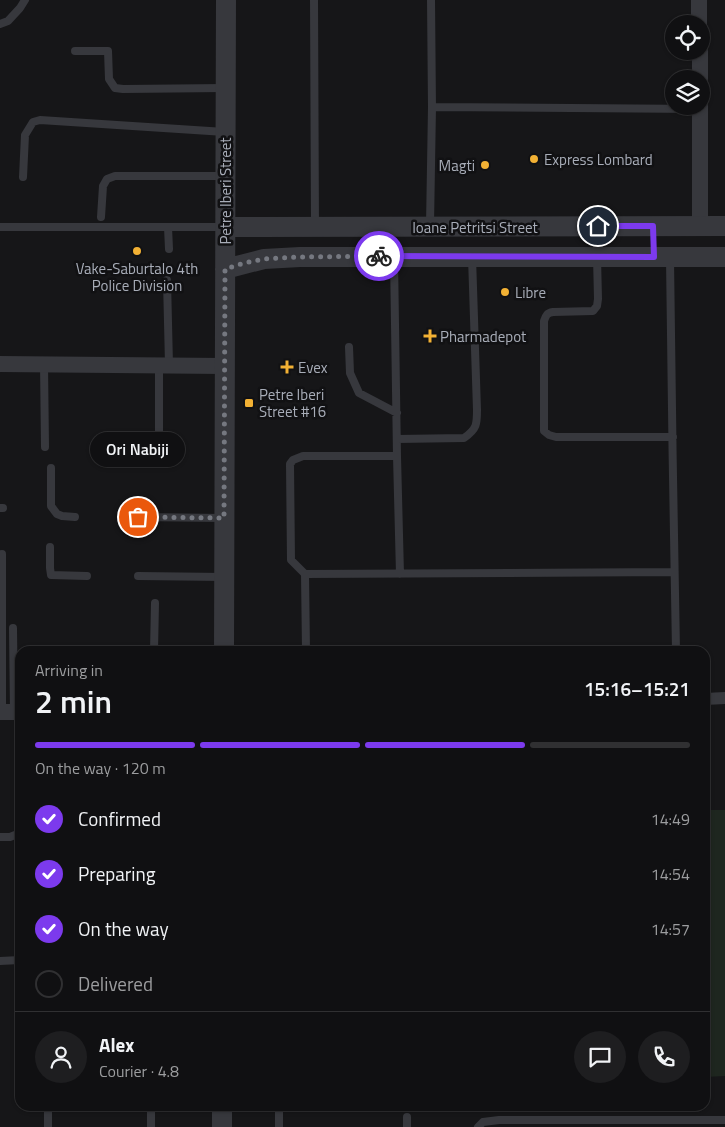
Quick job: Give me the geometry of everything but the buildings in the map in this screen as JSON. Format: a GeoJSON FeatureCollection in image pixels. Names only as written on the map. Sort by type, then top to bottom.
{"type":"FeatureCollection","features":[{"type":"Feature","properties":{"kind":"street","name":"Petre Iberi Street"},"geometry":{"type":"LineString","coordinates":[[224,646],[226,0]]}},
{"type":"Feature","properties":{"kind":"street"},"geometry":{"type":"LineString","coordinates":[[699,0],[699,15]]}},
{"type":"Feature","properties":{"kind":"street"},"geometry":{"type":"LineString","coordinates":[[700,115],[700,227]]}},
{"type":"Feature","properties":{"kind":"street"},"geometry":{"type":"LineString","coordinates":[[653,226],[662,257]]}},
{"type":"Feature","properties":{"kind":"street","name":"Ioane Petritsi Street"},"geometry":{"type":"LineString","coordinates":[[225,227],[725,226]]}},
{"type":"Feature","properties":{"kind":"street","name":"Ioane Petritsi Street"},"geometry":{"type":"LineString","coordinates":[[225,269],[264,259],[300,257],[725,257]]}},
{"type":"Feature","properties":{"kind":"street"},"geometry":{"type":"LineString","coordinates":[[0,364],[224,366]]}},
{"type":"Feature","properties":{"kind":"street"},"geometry":{"type":"LineString","coordinates":[[710,699],[725,698]]}},
{"type":"Feature","properties":{"kind":"street"},"geometry":{"type":"LineString","coordinates":[[222,1111],[222,1127]]}},
{"type":"Feature","properties":{"kind":"lane"},"geometry":{"type":"LineString","coordinates":[[0,24],[8,21],[25,0]]}},
{"type":"Feature","properties":{"kind":"lane"},"geometry":{"type":"LineString","coordinates":[[314,0],[315,227]]}},
{"type":"Feature","properties":{"kind":"lane"},"geometry":{"type":"LineString","coordinates":[[430,227],[431,0]]}},
{"type":"Feature","properties":{"kind":"lane"},"geometry":{"type":"LineString","coordinates":[[75,51],[108,51],[109,79],[115,88],[123,90],[225,88]]}},
{"type":"Feature","properties":{"kind":"lane"},"geometry":{"type":"LineString","coordinates":[[432,107],[665,108]]}},
{"type":"Feature","properties":{"kind":"lane"},"geometry":{"type":"LineString","coordinates":[[23,177],[25,135],[33,122],[40,120],[225,132]]}},
{"type":"Feature","properties":{"kind":"lane"},"geometry":{"type":"LineString","coordinates":[[101,216],[103,186],[107,179],[115,176],[225,176]]}},
{"type":"Feature","properties":{"kind":"lane"},"geometry":{"type":"LineString","coordinates":[[0,227],[225,227]]}},
{"type":"Feature","properties":{"kind":"lane"},"geometry":{"type":"LineString","coordinates":[[168,227],[169,249]]}},
{"type":"Feature","properties":{"kind":"lane"},"geometry":{"type":"LineString","coordinates":[[394,256],[400,574]]}},
{"type":"Feature","properties":{"kind":"lane"},"geometry":{"type":"LineString","coordinates":[[397,439],[464,438],[473,432],[477,422],[477,410],[472,257]]}},
{"type":"Feature","properties":{"kind":"lane"},"geometry":{"type":"LineString","coordinates":[[597,257],[597,306],[593,310],[548,313],[544,321],[544,431],[556,437],[673,437]]}},
{"type":"Feature","properties":{"kind":"lane"},"geometry":{"type":"LineString","coordinates":[[662,257],[673,437],[676,646]]}},
{"type":"Feature","properties":{"kind":"lane"},"geometry":{"type":"LineString","coordinates":[[159,446],[167,280]]}},
{"type":"Feature","properties":{"kind":"lane"},"geometry":{"type":"LineString","coordinates":[[349,347],[350,373],[359,393],[397,413]]}},
{"type":"Feature","properties":{"kind":"lane"},"geometry":{"type":"LineString","coordinates":[[44,364],[44,447]]}},
{"type":"Feature","properties":{"kind":"lane"},"geometry":{"type":"LineString","coordinates":[[306,646],[305,574],[291,560],[290,464],[293,460],[303,456],[397,456]]}},
{"type":"Feature","properties":{"kind":"lane"},"geometry":{"type":"LineString","coordinates":[[50,468],[51,506],[56,514],[74,517]]}},
{"type":"Feature","properties":{"kind":"lane"},"geometry":{"type":"LineString","coordinates":[[138,517],[224,518]]}},
{"type":"Feature","properties":{"kind":"lane"},"geometry":{"type":"LineString","coordinates":[[50,547],[51,575],[87,576]]}},
{"type":"Feature","properties":{"kind":"lane"},"geometry":{"type":"LineString","coordinates":[[2,554],[9,712]]}},
{"type":"Feature","properties":{"kind":"lane"},"geometry":{"type":"LineString","coordinates":[[305,574],[674,572]]}},
{"type":"Feature","properties":{"kind":"lane"},"geometry":{"type":"LineString","coordinates":[[138,576],[224,578]]}},
{"type":"Feature","properties":{"kind":"lane"},"geometry":{"type":"LineString","coordinates":[[154,646],[155,603]]}},
{"type":"Feature","properties":{"kind":"lane"},"geometry":{"type":"LineString","coordinates":[[9,712],[13,628]]}},
{"type":"Feature","properties":{"kind":"lane"},"geometry":{"type":"LineString","coordinates":[[0,837],[15,835]]}},
{"type":"Feature","properties":{"kind":"lane"},"geometry":{"type":"LineString","coordinates":[[0,961],[15,960]]}},
{"type":"Feature","properties":{"kind":"lane"},"geometry":{"type":"LineString","coordinates":[[48,1111],[48,1127]]}},
{"type":"Feature","properties":{"kind":"lane"},"geometry":{"type":"LineString","coordinates":[[151,1111],[151,1127]]}},
{"type":"Feature","properties":{"kind":"lane"},"geometry":{"type":"LineString","coordinates":[[279,1111],[279,1127]]}},
{"type":"Feature","properties":{"kind":"lane"},"geometry":{"type":"LineString","coordinates":[[407,1117],[407,1127]]}},
{"type":"Feature","properties":{"kind":"lane"},"geometry":{"type":"LineString","coordinates":[[478,1127],[483,1122],[499,1120],[725,1120]]}},
{"type":"Feature","properties":{"kind":"shaded area"},"geometry":{"type":"Polygon","coordinates":[[[710,810],[725,810],[725,1076],[710,1077],[710,810]]]}},
{"type":"Feature","properties":{"kind":"way so far"},"geometry":{"type":"LineString","coordinates":[[138,517],[224,518],[225,269],[264,259],[379,256]]}},
{"type":"Feature","properties":{"kind":"place","name":"Express Lombard"},"geometry":{"type":"Point","coordinates":[534,159]}},
{"type":"Feature","properties":{"kind":"place","name":"Magti"},"geometry":{"type":"Point","coordinates":[485,165]}},
{"type":"Feature","properties":{"kind":"place","name":"Vake-Saburtalo 4th Police Division"},"geometry":{"type":"Point","coordinates":[137,251]}},
{"type":"Feature","properties":{"kind":"place","name":"Libre"},"geometry":{"type":"Point","coordinates":[505,292]}},
{"type":"Feature","properties":{"kind":"place","name":"Pharmadepot"},"geometry":{"type":"Point","coordinates":[430,336]}},
{"type":"Feature","properties":{"kind":"place","name":"Evex"},"geometry":{"type":"Point","coordinates":[287,367]}},
{"type":"Feature","properties":{"kind":"place","name":"Petre Iberi Street #16"},"geometry":{"type":"Point","coordinates":[249,403]}},
{"type":"Feature","properties":{"kind":"place","name":"Ori Nabiji"},"geometry":{"type":"Point","coordinates":[138,517]}},
{"type":"Feature","properties":{"kind":"route"},"geometry":{"type":"LineString","coordinates":[[379,256],[654,257],[653,226],[598,226]]}}]}
